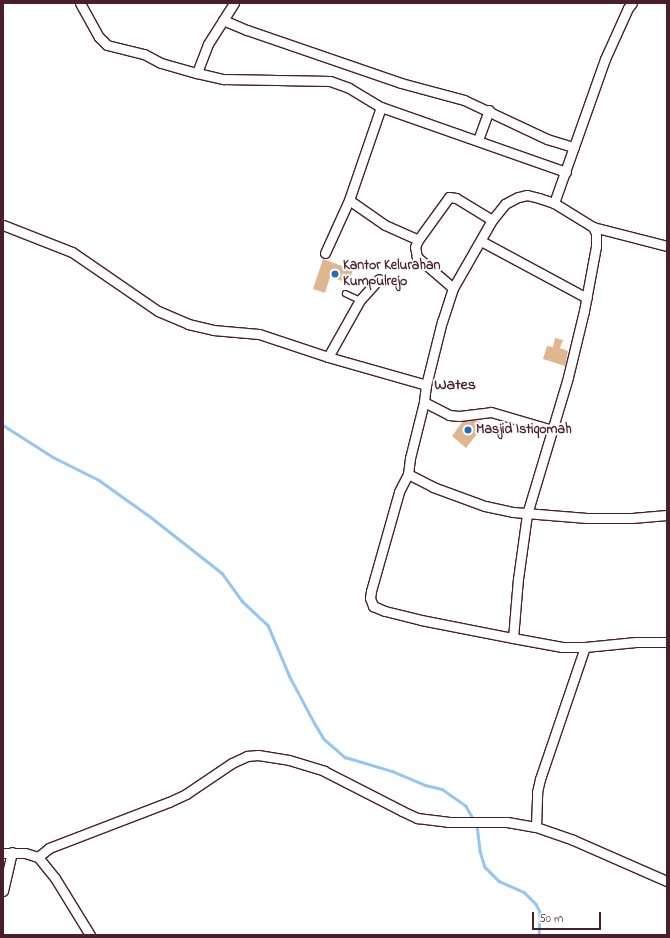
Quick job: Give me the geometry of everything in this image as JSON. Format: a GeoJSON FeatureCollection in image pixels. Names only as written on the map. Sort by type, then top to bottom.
{"type":"FeatureCollection","features":[{"type":"Feature","properties":{"kind":"street"},"geometry":{"type":"LineString","coordinates":[[80,3],[99,37],[107,45],[144,54],[161,63],[197,74],[224,79],[330,81],[349,88],[380,106],[566,172]]}},
{"type":"Feature","properties":{"kind":"street"},"geometry":{"type":"LineString","coordinates":[[197,74],[208,44],[234,3]]}},
{"type":"Feature","properties":{"kind":"street"},"geometry":{"type":"LineString","coordinates":[[554,203],[605,59],[628,8],[632,3]]}},
{"type":"Feature","properties":{"kind":"street"},"geometry":{"type":"LineString","coordinates":[[223,20],[334,61],[402,83],[464,100],[489,110],[525,129],[574,147]]}},
{"type":"Feature","properties":{"kind":"street"},"geometry":{"type":"LineString","coordinates":[[325,253],[349,200],[380,106]]}},
{"type":"Feature","properties":{"kind":"street"},"geometry":{"type":"LineString","coordinates":[[478,140],[489,110]]}},
{"type":"Feature","properties":{"kind":"street"},"geometry":{"type":"LineString","coordinates":[[667,246],[593,227],[554,203],[527,195],[518,196],[505,204],[492,220],[453,288],[442,321],[426,385],[424,402],[410,458],[408,474],[399,492],[370,598],[373,606],[384,610],[428,621],[550,646],[585,647],[636,642],[667,642]]}},
{"type":"Feature","properties":{"kind":"street"},"geometry":{"type":"LineString","coordinates":[[453,288],[417,257],[415,247],[418,240],[449,197],[456,198],[492,220]]}},
{"type":"Feature","properties":{"kind":"street"},"geometry":{"type":"LineString","coordinates":[[349,200],[385,225],[418,240]]}},
{"type":"Feature","properties":{"kind":"street"},"geometry":{"type":"LineString","coordinates":[[3,225],[72,252],[158,311],[172,318],[199,327],[259,334],[328,357],[426,385]]}},
{"type":"Feature","properties":{"kind":"street"},"geometry":{"type":"LineString","coordinates":[[513,638],[518,579],[528,514],[568,377],[586,298],[596,246],[596,233],[593,227]]}},
{"type":"Feature","properties":{"kind":"street"},"geometry":{"type":"LineString","coordinates":[[481,241],[586,298]]}},
{"type":"Feature","properties":{"kind":"street"},"geometry":{"type":"LineString","coordinates":[[328,357],[360,300],[378,279]]}},
{"type":"Feature","properties":{"kind":"street"},"geometry":{"type":"LineString","coordinates":[[424,402],[449,415],[459,416],[492,412],[552,430]]}},
{"type":"Feature","properties":{"kind":"street"},"geometry":{"type":"LineString","coordinates":[[408,474],[433,487],[498,510],[528,514],[601,518],[667,515]]}},
{"type":"Feature","properties":{"kind":"street"},"geometry":{"type":"LineString","coordinates":[[536,827],[537,792],[540,779],[585,647]]}},
{"type":"Feature","properties":{"kind":"street"},"geometry":{"type":"LineString","coordinates":[[38,857],[50,848],[113,822],[148,812],[186,794],[232,763],[247,756],[270,756],[307,764],[324,771],[417,818],[468,822],[507,822],[536,827],[573,840],[667,881]]}},
{"type":"Feature","properties":{"kind":"street"},"geometry":{"type":"LineString","coordinates":[[3,891],[7,852],[25,853],[38,857],[55,878],[90,935]]}},
{"type":"Feature","properties":{"kind":"lane"},"geometry":{"type":"LineString","coordinates":[[345,293],[360,300]]}},
{"type":"Feature","properties":{"kind":"building","name":"Kantor Kelurahan Kumpulrejo"},"geometry":{"type":"Polygon","coordinates":[[[323,259],[353,270],[348,283],[330,277],[325,293],[313,289],[323,259]]]}},
{"type":"Feature","properties":{"kind":"building"},"geometry":{"type":"Polygon","coordinates":[[[555,338],[563,340],[560,348],[568,351],[565,366],[543,359],[547,346],[553,347],[555,338]]]}},
{"type":"Feature","properties":{"kind":"building","name":"Masjid Istiqomah"},"geometry":{"type":"Polygon","coordinates":[[[477,420],[484,425],[466,448],[452,436],[463,421],[477,420]]]}},
{"type":"Feature","properties":{"kind":"waterway"},"geometry":{"type":"LineString","coordinates":[[3,425],[53,457],[99,480],[152,518],[222,573],[242,601],[268,625],[290,677],[315,724],[324,739],[345,757],[392,771],[425,785],[442,789],[466,806],[474,820]]}},
{"type":"Feature","properties":{"kind":"waterway"},"geometry":{"type":"LineString","coordinates":[[477,825],[480,851],[485,867],[499,881],[524,892],[536,904],[540,912],[539,935]]}},
{"type":"Feature","properties":{"kind":"place","name":"Kantor Kelurahan Kumpulrejo"},"geometry":{"type":"Point","coordinates":[335,274]}},
{"type":"Feature","properties":{"kind":"place","name":"Masjid Istiqomah"},"geometry":{"type":"Point","coordinates":[468,430]}},
{"type":"Feature","properties":{"kind":"district","name":"Wates"},"geometry":{"type":"Point","coordinates":[455,385]}}]}
